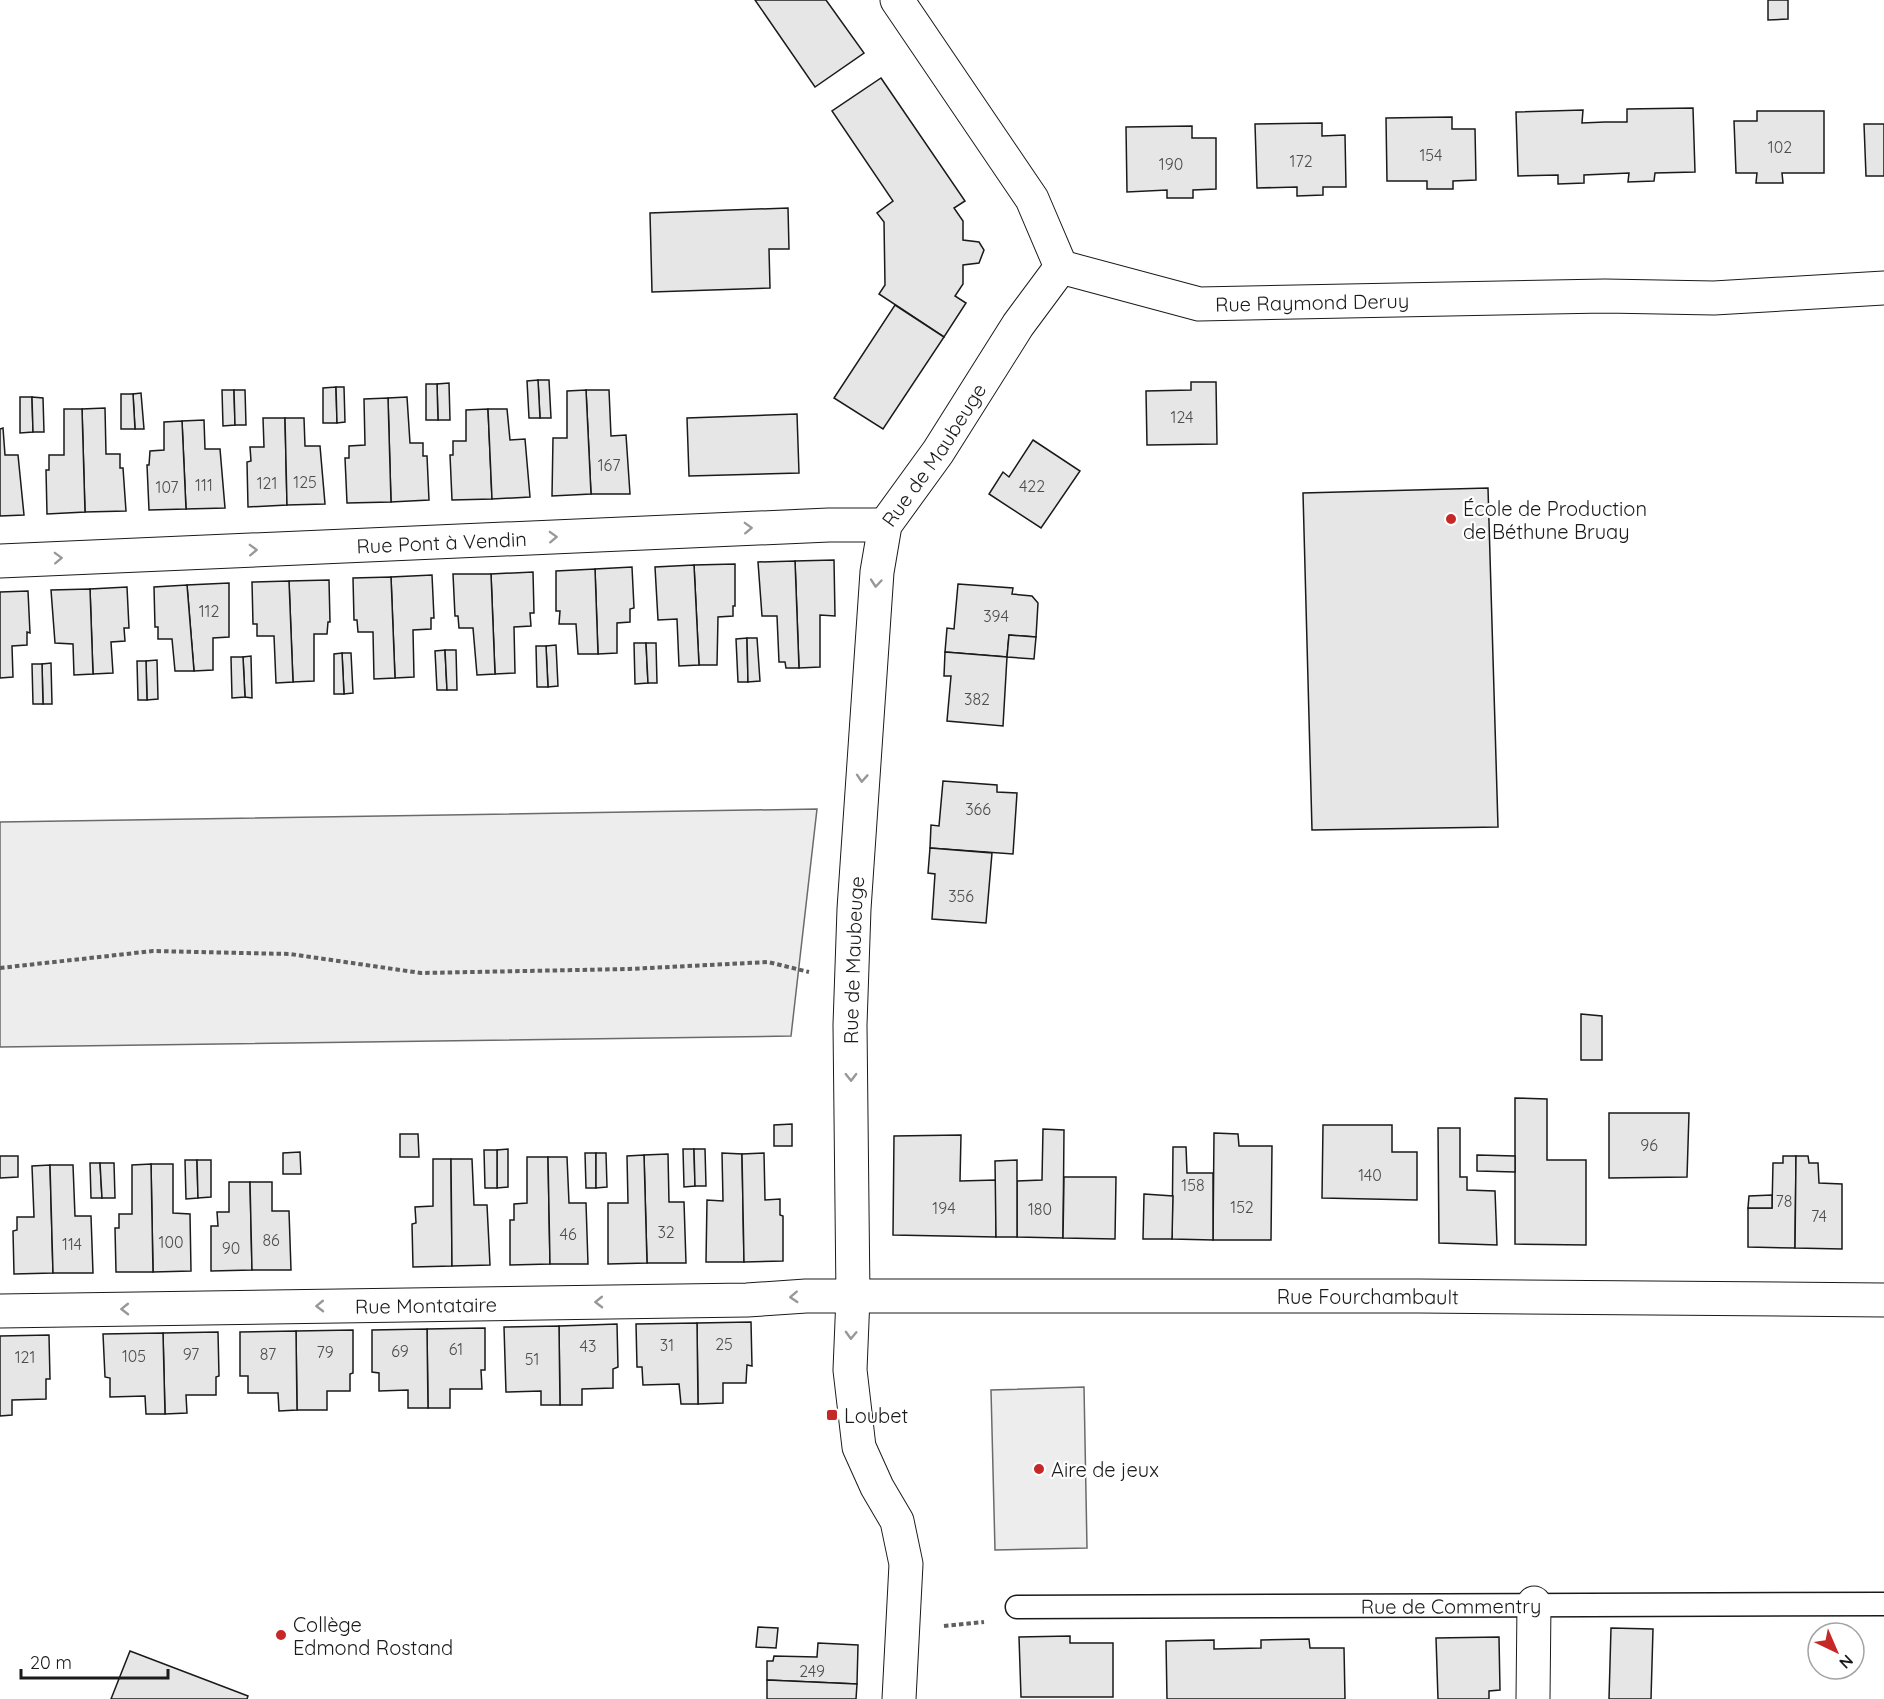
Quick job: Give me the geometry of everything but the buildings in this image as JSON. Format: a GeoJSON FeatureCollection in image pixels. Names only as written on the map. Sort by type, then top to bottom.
{"type":"FeatureCollection","features":[{"type":"Feature","properties":{"kind":"street"},"geometry":{"type":"LineString","coordinates":[[897,0],[1032,199],[1061,267]]}},
{"type":"Feature","properties":{"kind":"street","name":"Rue Raymond Deruy"},"geometry":{"type":"LineString","coordinates":[[1061,267],[1199,304],[1605,296],[1714,298],[1884,288]]}},
{"type":"Feature","properties":{"kind":"street","name":"Rue de Maubeuge"},"geometry":{"type":"LineString","coordinates":[[899,1699],[906,1564],[897,1521],[859,1448],[850,1370],[853,1297],[851,982],[877,572],[885,525],[938,452],[1018,325],[1061,267]]}},
{"type":"Feature","properties":{"kind":"street","name":"Rue Pont à Vendin"},"geometry":{"type":"LineString","coordinates":[[0,561],[805,526],[885,525]]}},
{"type":"Feature","properties":{"kind":"street","name":"Rue Fourchambault"},"geometry":{"type":"LineString","coordinates":[[853,1297],[1419,1296],[1884,1300]]}},
{"type":"Feature","properties":{"kind":"street","name":"Rue Montataire"},"geometry":{"type":"LineString","coordinates":[[0,1311],[853,1297]]}},
{"type":"Feature","properties":{"kind":"street"},"geometry":{"type":"LineString","coordinates":[[1533,1699],[1534,1603]]}},
{"type":"Feature","properties":{"kind":"lane","name":"Rue de Commentry"},"geometry":{"type":"LineString","coordinates":[[1017,1607],[1534,1603],[1884,1604]]}},
{"type":"Feature","properties":{"kind":"path"},"geometry":{"type":"LineString","coordinates":[[0,968],[153,951],[290,954],[421,973],[629,969],[768,962],[851,982]]}},
{"type":"Feature","properties":{"kind":"path"},"geometry":{"type":"LineString","coordinates":[[902,1631],[985,1622],[1017,1607]]}},
{"type":"Feature","properties":{"kind":"shaded area"},"geometry":{"type":"Polygon","coordinates":[[[817,809],[791,1036],[0,1047],[0,822],[817,809]]]}},
{"type":"Feature","properties":{"kind":"shaded area","name":"Aire de jeux"},"geometry":{"type":"Polygon","coordinates":[[[1084,1387],[1087,1548],[995,1550],[991,1390],[1084,1387]]]}},
{"type":"Feature","properties":{"kind":"place","name":"École de Production de Béthune Bruay"},"geometry":{"type":"Point","coordinates":[1451,519]}},
{"type":"Feature","properties":{"kind":"place","name":"Loubet"},"geometry":{"type":"Point","coordinates":[832,1415]}},
{"type":"Feature","properties":{"kind":"place","name":"Aire de jeux"},"geometry":{"type":"Point","coordinates":[1039,1469]}},
{"type":"Feature","properties":{"kind":"place","name":"Collège Edmond Rostand"},"geometry":{"type":"Point","coordinates":[281,1635]}}]}
